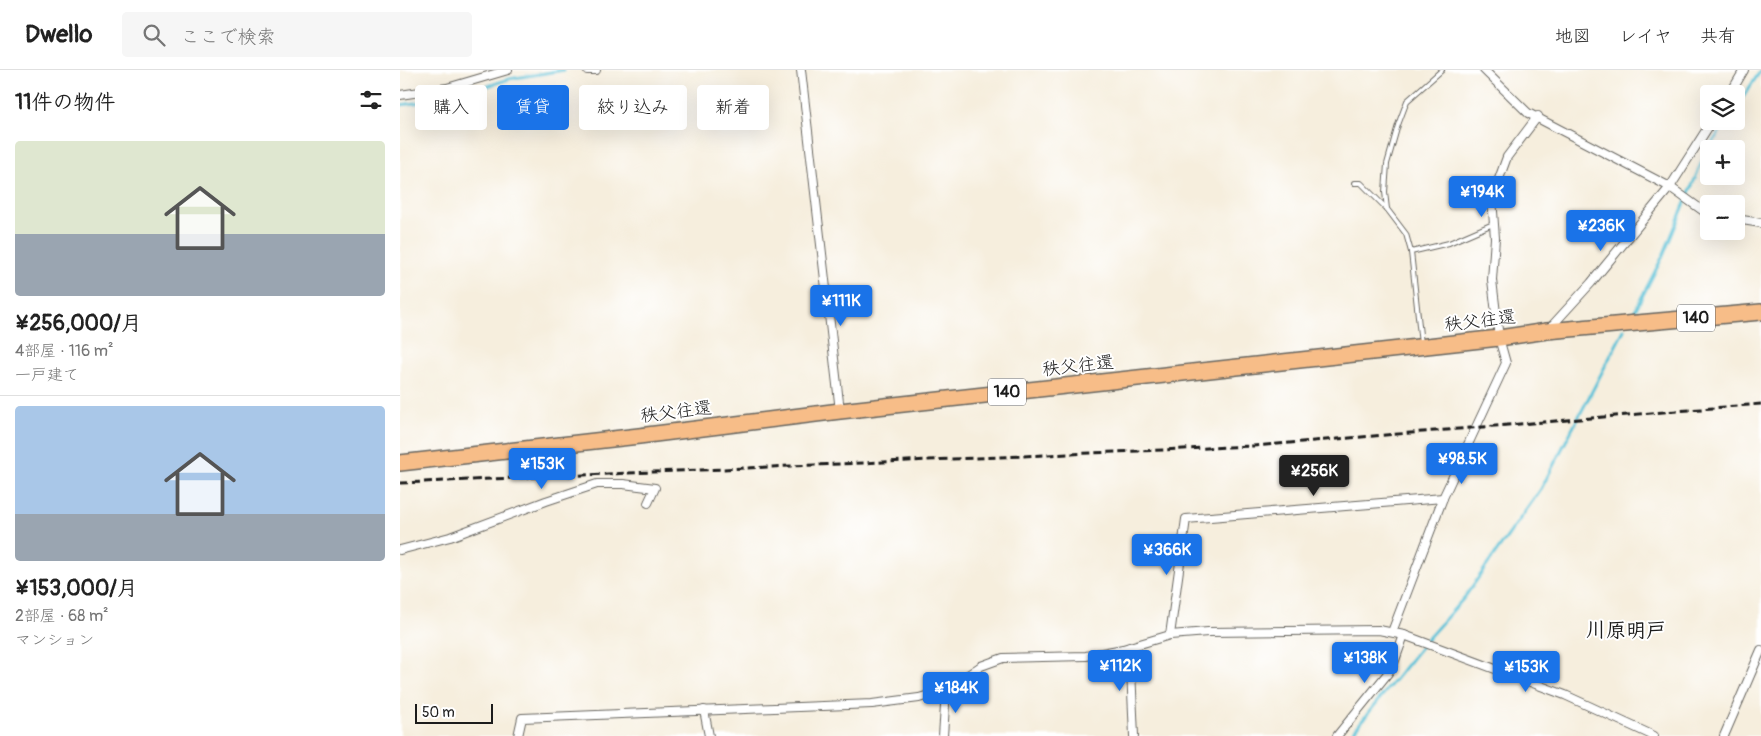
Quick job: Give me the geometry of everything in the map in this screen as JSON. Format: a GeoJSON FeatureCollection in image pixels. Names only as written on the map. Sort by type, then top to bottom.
{"type":"FeatureCollection","features":[{"type":"Feature","properties":{"kind":"highway","name":"秩父往還"},"geometry":{"type":"LineString","coordinates":[[400,463],[1547,331],[1761,312]]}},
{"type":"Feature","properties":{"kind":"street"},"geometry":{"type":"LineString","coordinates":[[400,95],[447,88],[508,70]]}},
{"type":"Feature","properties":{"kind":"street"},"geometry":{"type":"LineString","coordinates":[[587,70],[596,70]]}},
{"type":"Feature","properties":{"kind":"street"},"geometry":{"type":"LineString","coordinates":[[801,70],[840,411]]}},
{"type":"Feature","properties":{"kind":"street"},"geometry":{"type":"LineString","coordinates":[[1484,70],[1528,113],[1538,116],[1670,187],[1700,208]]}},
{"type":"Feature","properties":{"kind":"street"},"geometry":{"type":"LineString","coordinates":[[1735,85],[1744,70]]}},
{"type":"Feature","properties":{"kind":"street"},"geometry":{"type":"LineString","coordinates":[[1392,632],[1443,498],[1506,363],[1499,338],[1492,280],[1495,238],[1492,198],[1507,157],[1538,116]]}},
{"type":"Feature","properties":{"kind":"street"},"geometry":{"type":"LineString","coordinates":[[1547,331],[1591,283],[1670,187],[1706,130]]}},
{"type":"Feature","properties":{"kind":"street"},"geometry":{"type":"LineString","coordinates":[[1745,220],[1761,223]]}},
{"type":"Feature","properties":{"kind":"street"},"geometry":{"type":"LineString","coordinates":[[400,550],[450,537],[596,484],[623,484],[654,488],[648,503]]}},
{"type":"Feature","properties":{"kind":"street"},"geometry":{"type":"LineString","coordinates":[[1170,635],[1186,519],[1443,498]]}},
{"type":"Feature","properties":{"kind":"street"},"geometry":{"type":"LineString","coordinates":[[518,736],[522,718],[872,704],[919,698],[946,690],[981,666],[1003,658],[1086,656],[1130,647],[1170,635],[1208,632],[1379,630],[1404,635],[1565,695],[1654,736]]}},
{"type":"Feature","properties":{"kind":"street"},"geometry":{"type":"LineString","coordinates":[[1337,736],[1388,673],[1394,663],[1404,635]]}},
{"type":"Feature","properties":{"kind":"street"},"geometry":{"type":"LineString","coordinates":[[1130,647],[1134,736]]}},
{"type":"Feature","properties":{"kind":"street"},"geometry":{"type":"LineString","coordinates":[[1724,736],[1761,650]]}},
{"type":"Feature","properties":{"kind":"street"},"geometry":{"type":"LineString","coordinates":[[943,736],[946,690]]}},
{"type":"Feature","properties":{"kind":"street"},"geometry":{"type":"LineString","coordinates":[[704,710],[709,736]]}},
{"type":"Feature","properties":{"kind":"lane"},"geometry":{"type":"LineString","coordinates":[[1387,209],[1385,192],[1387,164],[1407,101],[1442,70]]}},
{"type":"Feature","properties":{"kind":"lane"},"geometry":{"type":"LineString","coordinates":[[1354,183],[1362,183],[1387,209],[1406,234],[1411,252],[1421,347]]}},
{"type":"Feature","properties":{"kind":"lane"},"geometry":{"type":"LineString","coordinates":[[1411,252],[1449,243],[1494,223]]}},
{"type":"Feature","properties":{"kind":"waterway"},"geometry":{"type":"LineString","coordinates":[[400,105],[452,98],[509,79],[564,70]]}},
{"type":"Feature","properties":{"kind":"waterway"},"geometry":{"type":"LineString","coordinates":[[1745,94],[1761,70]]}},
{"type":"Feature","properties":{"kind":"waterway"},"geometry":{"type":"LineString","coordinates":[[1631,318],[1663,256],[1706,152],[1721,130]]}},
{"type":"Feature","properties":{"kind":"waterway"},"geometry":{"type":"LineString","coordinates":[[1350,736],[1429,637],[1464,598],[1541,489],[1624,330]]}},
{"type":"Feature","properties":{"kind":"railway"},"geometry":{"type":"LineString","coordinates":[[400,483],[1253,446],[1761,404]]}},
{"type":"Feature","properties":{"kind":"district","name":"川原明戸"},"geometry":{"type":"Point","coordinates":[1626,630]}}]}
